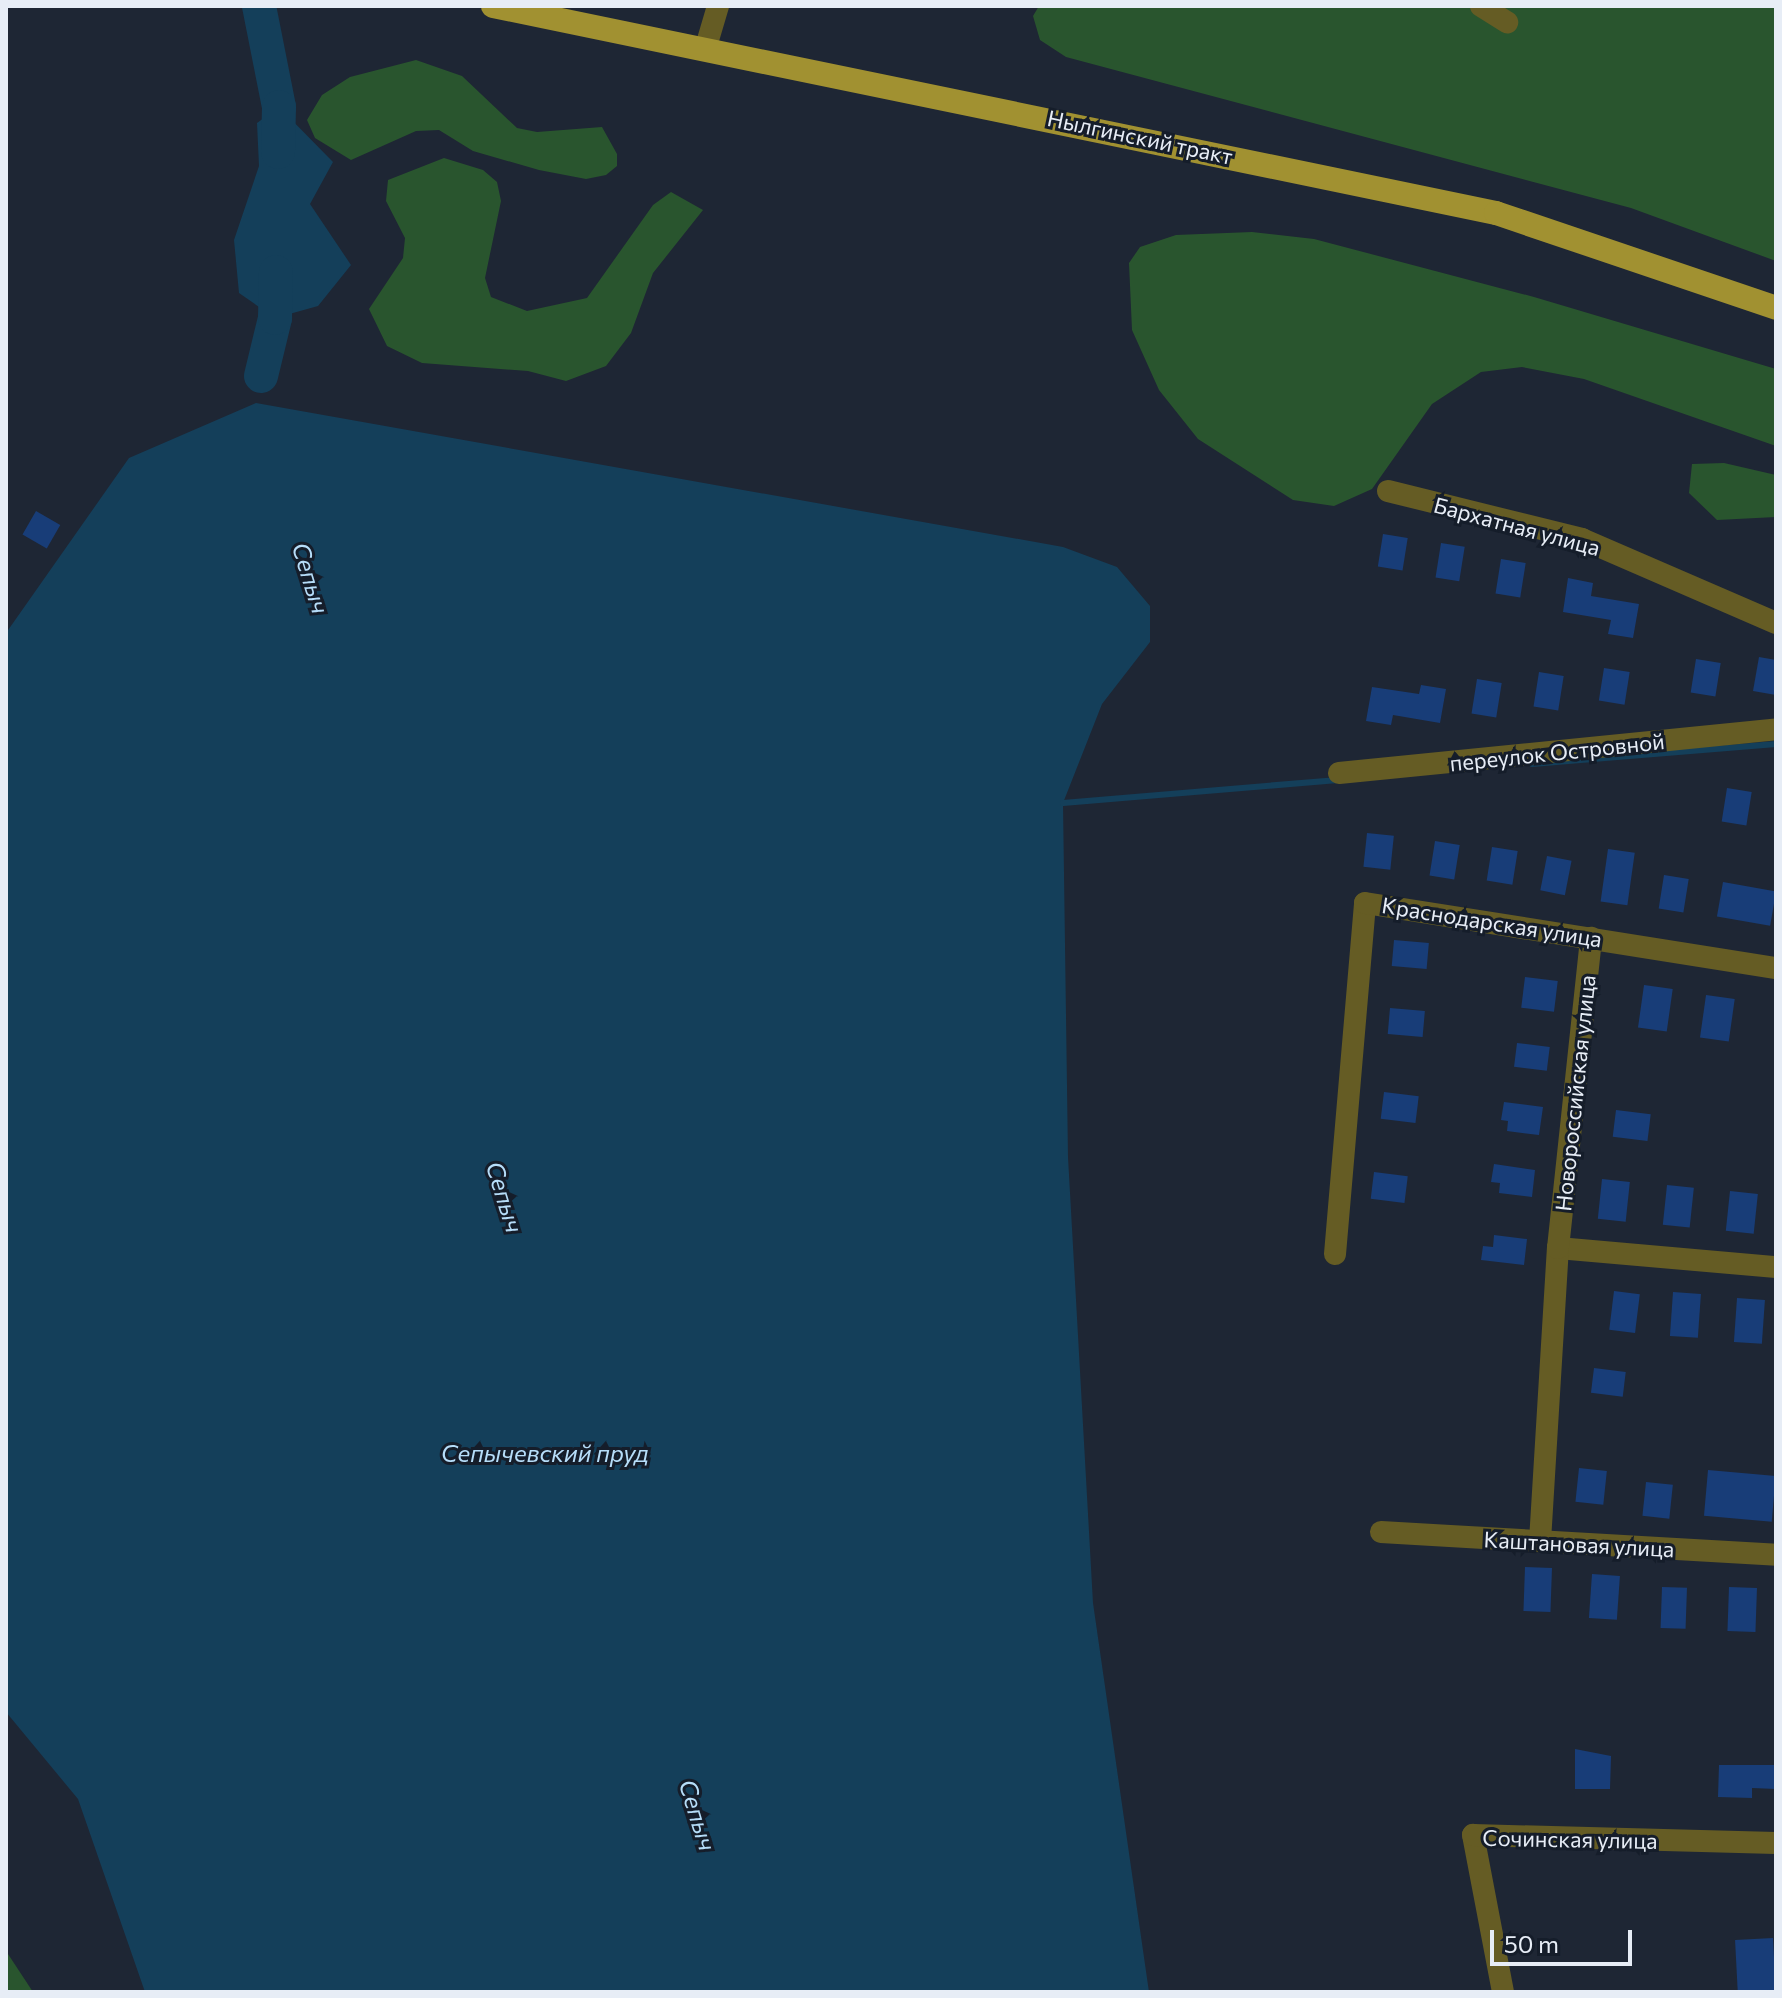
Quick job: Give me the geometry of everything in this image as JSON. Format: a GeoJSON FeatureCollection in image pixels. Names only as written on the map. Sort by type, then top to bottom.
{"type":"FeatureCollection","features":[{"type":"Feature","properties":{"kind":"main road","name":"Нылгинский тракт"},"geometry":{"type":"LineString","coordinates":[[493,6],[1496,213],[1776,308]]}},
{"type":"Feature","properties":{"kind":"street"},"geometry":{"type":"LineString","coordinates":[[705,50],[718,6]]}},
{"type":"Feature","properties":{"kind":"street"},"geometry":{"type":"LineString","coordinates":[[1481,6],[1507,22]]}},
{"type":"Feature","properties":{"kind":"street","name":"Бархатная улица"},"geometry":{"type":"LineString","coordinates":[[1388,491],[1582,539],[1776,623]]}},
{"type":"Feature","properties":{"kind":"street","name":"переулок Островной"},"geometry":{"type":"LineString","coordinates":[[1339,773],[1776,729]]}},
{"type":"Feature","properties":{"kind":"street","name":"Краснодарская улица"},"geometry":{"type":"LineString","coordinates":[[1335,1254],[1365,903],[1776,968]]}},
{"type":"Feature","properties":{"kind":"street","name":"Новороссийская улица"},"geometry":{"type":"LineString","coordinates":[[1540,1541],[1558,1248],[1591,938]]}},
{"type":"Feature","properties":{"kind":"street"},"geometry":{"type":"LineString","coordinates":[[1558,1248],[1776,1267]]}},
{"type":"Feature","properties":{"kind":"street","name":"Каштановая улица"},"geometry":{"type":"LineString","coordinates":[[1381,1532],[1776,1555]]}},
{"type":"Feature","properties":{"kind":"street","name":"Сочинская улица"},"geometry":{"type":"LineString","coordinates":[[1503,1992],[1473,1835],[1776,1843]]}},
{"type":"Feature","properties":{"kind":"green space"},"geometry":{"type":"Polygon","coordinates":[[[1039,6],[1776,6],[1776,261],[1631,208],[1066,57],[1040,40],[1033,16],[1039,6]]]}},
{"type":"Feature","properties":{"kind":"green space"},"geometry":{"type":"Polygon","coordinates":[[[416,60],[462,76],[517,128],[537,132],[602,127],[617,154],[617,166],[606,175],[586,179],[539,170],[473,151],[439,130],[416,131],[351,160],[315,138],[307,120],[322,95],[350,77],[416,60]]]}},
{"type":"Feature","properties":{"kind":"green space"},"geometry":{"type":"Polygon","coordinates":[[[444,158],[483,170],[497,182],[501,201],[485,278],[491,297],[527,311],[587,298],[653,205],[671,192],[703,210],[653,273],[631,333],[606,366],[566,381],[528,371],[422,363],[387,346],[369,309],[403,258],[405,238],[386,201],[388,180],[444,158]]]}},
{"type":"Feature","properties":{"kind":"green space"},"geometry":{"type":"Polygon","coordinates":[[[1252,232],[1314,239],[1534,297],[1776,369],[1776,446],[1584,379],[1522,367],[1481,372],[1432,404],[1372,489],[1334,506],[1293,500],[1198,439],[1159,390],[1132,330],[1129,263],[1140,247],[1176,235],[1252,232]]]}},
{"type":"Feature","properties":{"kind":"green space"},"geometry":{"type":"Polygon","coordinates":[[[1724,463],[1776,475],[1776,517],[1717,520],[1689,493],[1692,464],[1724,463]]]}},
{"type":"Feature","properties":{"kind":"green space"},"geometry":{"type":"Polygon","coordinates":[[[6,1951],[33,1992],[6,1992],[6,1951]]]}},
{"type":"Feature","properties":{"kind":"water"},"geometry":{"type":"Polygon","coordinates":[[[279,107],[333,162],[310,204],[351,265],[318,306],[275,318],[239,293],[234,240],[259,166],[257,123],[279,107]]]}},
{"type":"Feature","properties":{"kind":"water","name":"Сепычевский пруд"},"geometry":{"type":"Polygon","coordinates":[[[256,403],[1063,547],[1117,567],[1150,606],[1150,642],[1102,704],[1063,803],[1068,1157],[1093,1603],[1149,1992],[145,1992],[78,1799],[6,1712],[6,633],[129,458],[256,403]]]}},
{"type":"Feature","properties":{"kind":"building"},"geometry":{"type":"Polygon","coordinates":[[[36,511],[60,525],[47,548],[23,534],[36,511]]]}},
{"type":"Feature","properties":{"kind":"building"},"geometry":{"type":"Polygon","coordinates":[[[1383,534],[1408,538],[1403,571],[1378,567],[1383,534]]]}},
{"type":"Feature","properties":{"kind":"building"},"geometry":{"type":"Polygon","coordinates":[[[1441,543],[1465,547],[1459,581],[1436,578],[1441,543]]]}},
{"type":"Feature","properties":{"kind":"building"},"geometry":{"type":"Polygon","coordinates":[[[1501,559],[1526,563],[1520,597],[1496,594],[1501,559]]]}},
{"type":"Feature","properties":{"kind":"building"},"geometry":{"type":"Polygon","coordinates":[[[1568,578],[1593,583],[1591,596],[1639,604],[1633,638],[1608,634],[1611,620],[1563,612],[1568,578]]]}},
{"type":"Feature","properties":{"kind":"building"},"geometry":{"type":"Polygon","coordinates":[[[1759,657],[1776,660],[1776,695],[1753,691],[1759,657]]]}},
{"type":"Feature","properties":{"kind":"building"},"geometry":{"type":"Polygon","coordinates":[[[1696,659],[1721,663],[1715,696],[1691,693],[1696,659]]]}},
{"type":"Feature","properties":{"kind":"building"},"geometry":{"type":"Polygon","coordinates":[[[1604,668],[1630,672],[1625,705],[1599,701],[1604,668]]]}},
{"type":"Feature","properties":{"kind":"building"},"geometry":{"type":"Polygon","coordinates":[[[1539,672],[1564,676],[1558,710],[1534,707],[1539,672]]]}},
{"type":"Feature","properties":{"kind":"building"},"geometry":{"type":"Polygon","coordinates":[[[1477,679],[1502,683],[1496,717],[1472,714],[1477,679]]]}},
{"type":"Feature","properties":{"kind":"building"},"geometry":{"type":"Polygon","coordinates":[[[1421,685],[1446,689],[1440,723],[1393,715],[1391,725],[1366,721],[1372,687],[1419,694],[1421,685]]]}},
{"type":"Feature","properties":{"kind":"building"},"geometry":{"type":"Polygon","coordinates":[[[1727,788],[1752,792],[1746,825],[1722,822],[1727,788]]]}},
{"type":"Feature","properties":{"kind":"building"},"geometry":{"type":"Polygon","coordinates":[[[1367,833],[1394,836],[1390,870],[1363,867],[1367,833]]]}},
{"type":"Feature","properties":{"kind":"building"},"geometry":{"type":"Polygon","coordinates":[[[1435,841],[1460,845],[1454,879],[1430,876],[1435,841]]]}},
{"type":"Feature","properties":{"kind":"building"},"geometry":{"type":"Polygon","coordinates":[[[1492,847],[1518,851],[1512,885],[1487,881],[1492,847]]]}},
{"type":"Feature","properties":{"kind":"building"},"geometry":{"type":"Polygon","coordinates":[[[1608,849],[1635,853],[1627,905],[1601,901],[1608,849]]]}},
{"type":"Feature","properties":{"kind":"building"},"geometry":{"type":"Polygon","coordinates":[[[1547,856],[1572,861],[1565,895],[1540,890],[1547,856]]]}},
{"type":"Feature","properties":{"kind":"building"},"geometry":{"type":"Polygon","coordinates":[[[1664,875],[1689,879],[1683,912],[1659,909],[1664,875]]]}},
{"type":"Feature","properties":{"kind":"building"},"geometry":{"type":"Polygon","coordinates":[[[1723,882],[1776,891],[1770,926],[1717,916],[1723,882]]]}},
{"type":"Feature","properties":{"kind":"building"},"geometry":{"type":"Polygon","coordinates":[[[1394,940],[1429,943],[1427,969],[1392,966],[1394,940]]]}},
{"type":"Feature","properties":{"kind":"building"},"geometry":{"type":"Polygon","coordinates":[[[1525,977],[1558,981],[1554,1012],[1521,1008],[1525,977]]]}},
{"type":"Feature","properties":{"kind":"building"},"geometry":{"type":"Polygon","coordinates":[[[1644,985],[1673,989],[1667,1032],[1638,1028],[1644,985]]]}},
{"type":"Feature","properties":{"kind":"building"},"geometry":{"type":"Polygon","coordinates":[[[1706,995],[1735,999],[1729,1042],[1700,1038],[1706,995]]]}},
{"type":"Feature","properties":{"kind":"building"},"geometry":{"type":"Polygon","coordinates":[[[1390,1008],[1425,1011],[1423,1037],[1388,1034],[1390,1008]]]}},
{"type":"Feature","properties":{"kind":"building"},"geometry":{"type":"Polygon","coordinates":[[[1517,1043],[1550,1047],[1547,1071],[1514,1067],[1517,1043]]]}},
{"type":"Feature","properties":{"kind":"building"},"geometry":{"type":"Polygon","coordinates":[[[1384,1092],[1419,1096],[1415,1123],[1381,1119],[1384,1092]]]}},
{"type":"Feature","properties":{"kind":"building"},"geometry":{"type":"Polygon","coordinates":[[[1504,1102],[1543,1107],[1539,1135],[1507,1131],[1508,1121],[1501,1120],[1504,1102]]]}},
{"type":"Feature","properties":{"kind":"building"},"geometry":{"type":"Polygon","coordinates":[[[1616,1110],[1651,1114],[1647,1141],[1613,1137],[1616,1110]]]}},
{"type":"Feature","properties":{"kind":"building"},"geometry":{"type":"Polygon","coordinates":[[[1494,1164],[1535,1170],[1532,1197],[1499,1193],[1500,1183],[1491,1182],[1494,1164]]]}},
{"type":"Feature","properties":{"kind":"building"},"geometry":{"type":"Polygon","coordinates":[[[1374,1172],[1408,1176],[1404,1203],[1371,1199],[1374,1172]]]}},
{"type":"Feature","properties":{"kind":"building"},"geometry":{"type":"Polygon","coordinates":[[[1602,1179],[1630,1182],[1626,1222],[1598,1219],[1602,1179]]]}},
{"type":"Feature","properties":{"kind":"building"},"geometry":{"type":"Polygon","coordinates":[[[1667,1185],[1694,1188],[1690,1228],[1663,1225],[1667,1185]]]}},
{"type":"Feature","properties":{"kind":"building"},"geometry":{"type":"Polygon","coordinates":[[[1730,1191],[1758,1194],[1754,1234],[1726,1231],[1730,1191]]]}},
{"type":"Feature","properties":{"kind":"building"},"geometry":{"type":"Polygon","coordinates":[[[1494,1235],[1527,1239],[1524,1265],[1481,1260],[1483,1246],[1493,1247],[1494,1235]]]}},
{"type":"Feature","properties":{"kind":"building"},"geometry":{"type":"Polygon","coordinates":[[[1614,1291],[1640,1294],[1635,1333],[1609,1330],[1614,1291]]]}},
{"type":"Feature","properties":{"kind":"building"},"geometry":{"type":"Polygon","coordinates":[[[1673,1292],[1701,1294],[1698,1338],[1670,1336],[1673,1292]]]}},
{"type":"Feature","properties":{"kind":"building"},"geometry":{"type":"Polygon","coordinates":[[[1737,1298],[1765,1300],[1762,1344],[1734,1342],[1737,1298]]]}},
{"type":"Feature","properties":{"kind":"building"},"geometry":{"type":"Polygon","coordinates":[[[1594,1368],[1626,1372],[1623,1397],[1591,1393],[1594,1368]]]}},
{"type":"Feature","properties":{"kind":"building"},"geometry":{"type":"Polygon","coordinates":[[[1579,1468],[1607,1471],[1603,1505],[1575,1502],[1579,1468]]]}},
{"type":"Feature","properties":{"kind":"building"},"geometry":{"type":"Polygon","coordinates":[[[1708,1470],[1776,1476],[1772,1522],[1704,1516],[1708,1470]]]}},
{"type":"Feature","properties":{"kind":"building"},"geometry":{"type":"Polygon","coordinates":[[[1646,1482],[1673,1485],[1669,1519],[1642,1516],[1646,1482]]]}},
{"type":"Feature","properties":{"kind":"building"},"geometry":{"type":"Polygon","coordinates":[[[1525,1567],[1552,1568],[1550,1612],[1523,1611],[1525,1567]]]}},
{"type":"Feature","properties":{"kind":"building"},"geometry":{"type":"Polygon","coordinates":[[[1592,1574],[1620,1576],[1617,1620],[1589,1618],[1592,1574]]]}},
{"type":"Feature","properties":{"kind":"building"},"geometry":{"type":"Polygon","coordinates":[[[1662,1587],[1687,1588],[1686,1629],[1661,1628],[1662,1587]]]}},
{"type":"Feature","properties":{"kind":"building"},"geometry":{"type":"Polygon","coordinates":[[[1729,1587],[1757,1588],[1755,1632],[1727,1631],[1729,1587]]]}},
{"type":"Feature","properties":{"kind":"building"},"geometry":{"type":"Polygon","coordinates":[[[1575,1749],[1611,1756],[1610,1789],[1575,1789],[1575,1749]]]}},
{"type":"Feature","properties":{"kind":"building"},"geometry":{"type":"Polygon","coordinates":[[[1719,1765],[1776,1765],[1776,1789],[1752,1788],[1752,1798],[1718,1797],[1719,1765]]]}},
{"type":"Feature","properties":{"kind":"building"},"geometry":{"type":"Polygon","coordinates":[[[1773,1938],[1776,1992],[1738,1992],[1735,1940],[1773,1938]]]}},
{"type":"Feature","properties":{"kind":"waterway","name":"Сепыч"},"geometry":{"type":"LineString","coordinates":[[259,6],[279,107],[278,152]]}},
{"type":"Feature","properties":{"kind":"waterway","name":"Сепыч"},"geometry":{"type":"LineString","coordinates":[[261,376],[275,318],[276,272]]}},
{"type":"Feature","properties":{"kind":"waterway"},"geometry":{"type":"LineString","coordinates":[[1532,764],[1776,744]]}},
{"type":"Feature","properties":{"kind":"waterway"},"geometry":{"type":"LineString","coordinates":[[1063,803],[1338,780]]}}]}
